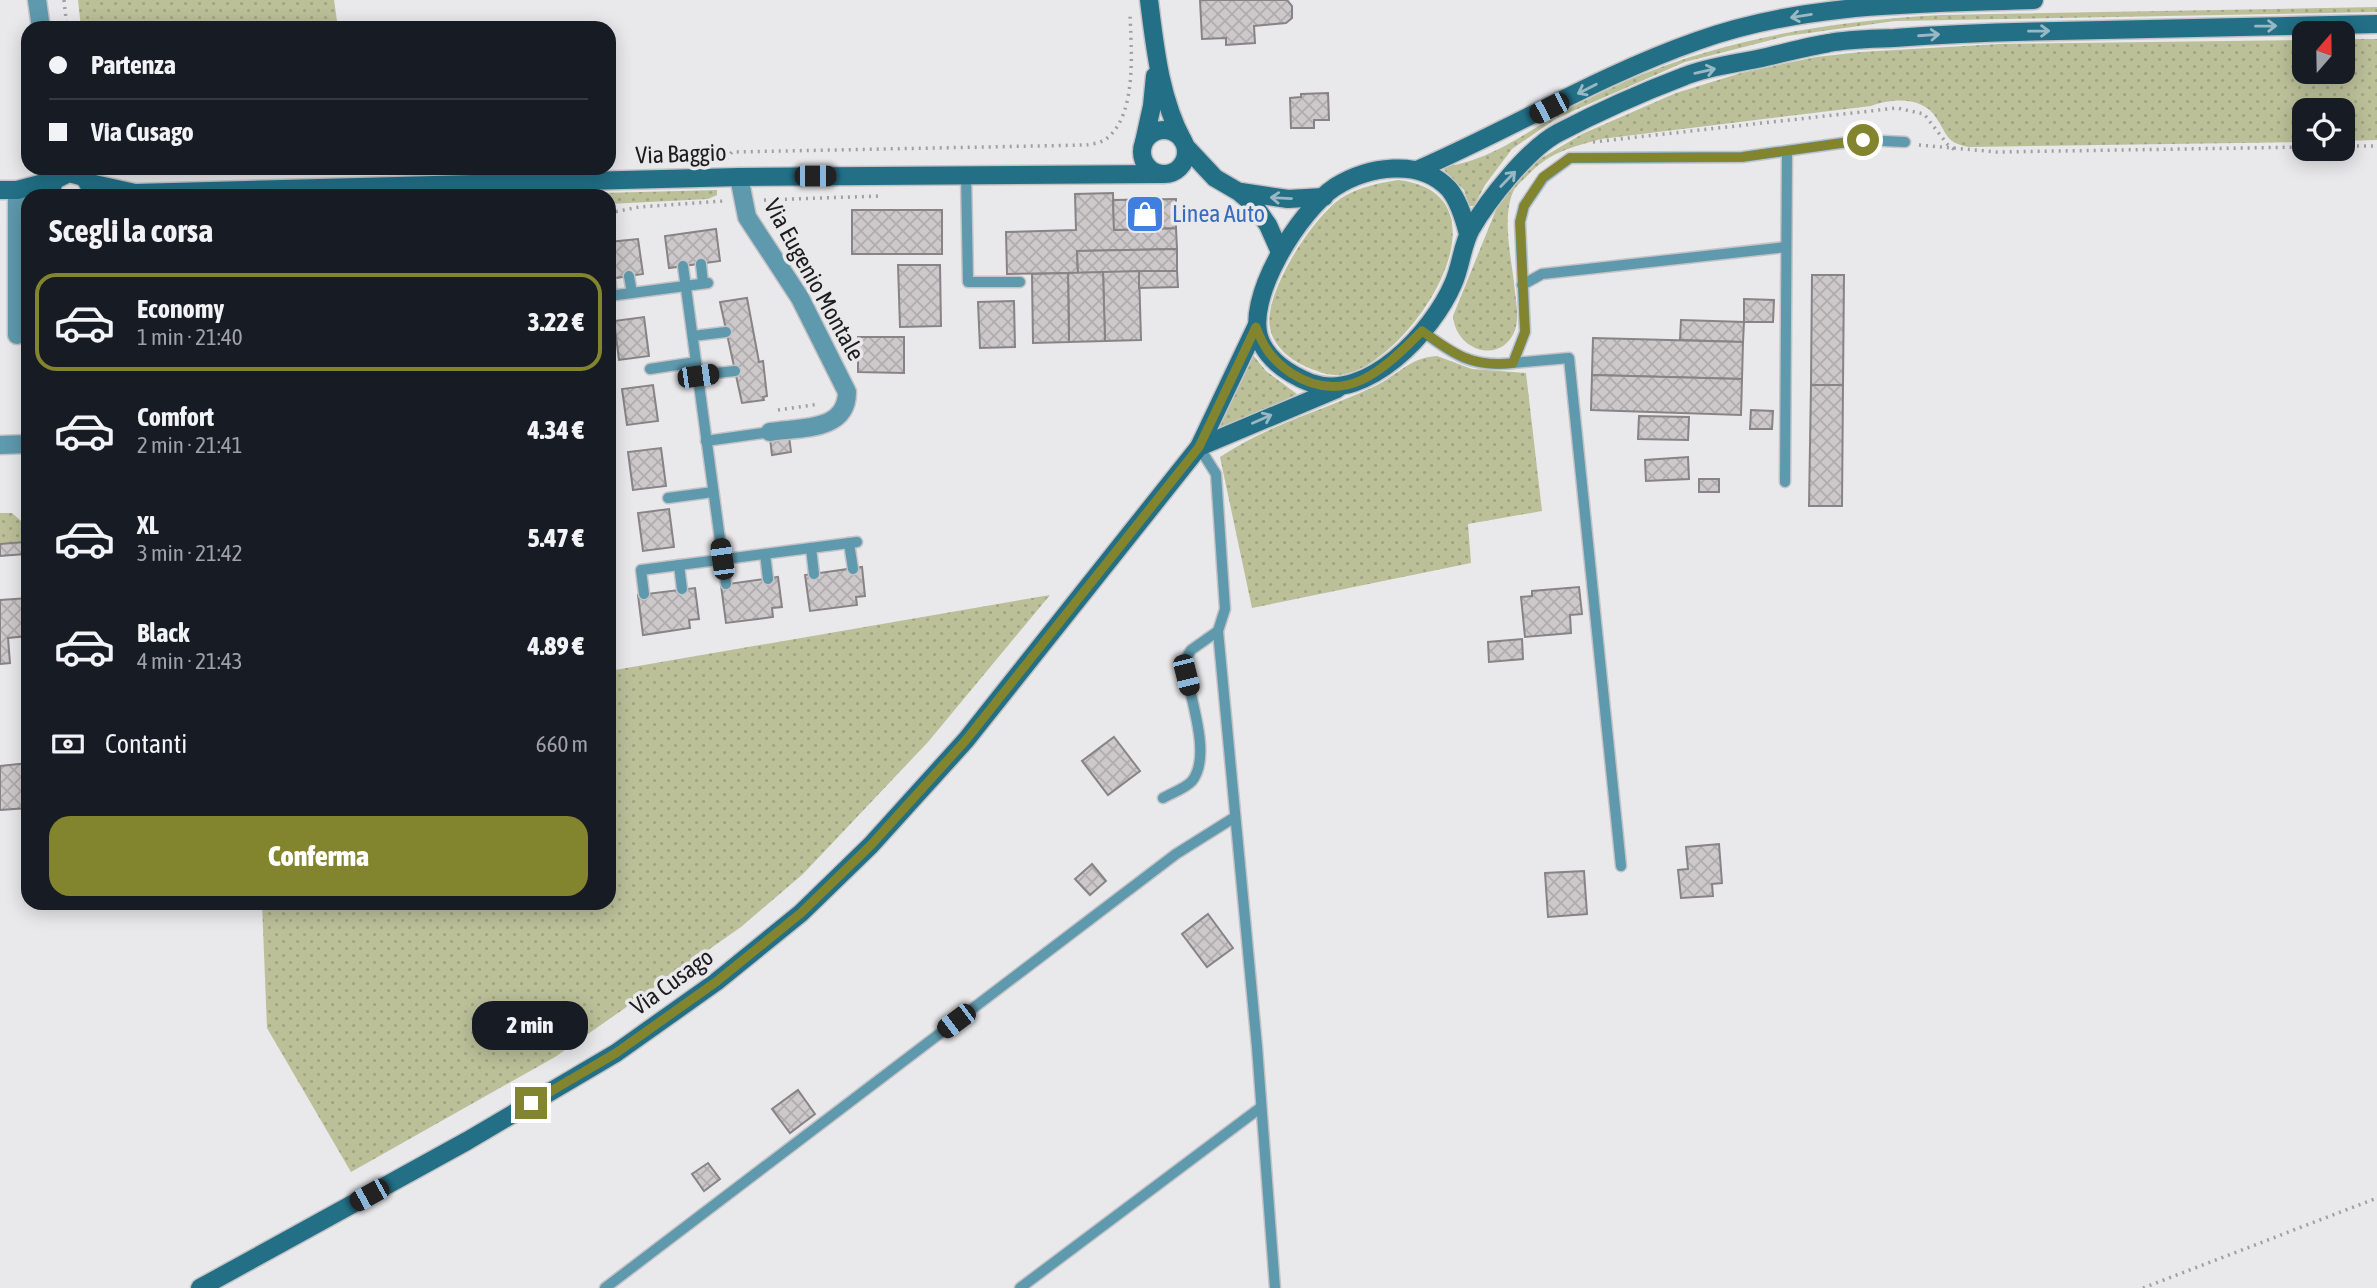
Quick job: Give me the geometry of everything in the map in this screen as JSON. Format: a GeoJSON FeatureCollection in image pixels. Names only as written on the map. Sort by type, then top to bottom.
{"type":"FeatureCollection","features":[{"type":"Feature","properties":{"kind":"main road"},"geometry":{"type":"LineString","coordinates":[[1149,0],[1155,48],[1172,122],[1184,144],[1184,161],[1166,174],[1152,171],[1144,163],[1143,145],[1152,106],[1155,48]]}},
{"type":"Feature","properties":{"kind":"main road"},"geometry":{"type":"LineString","coordinates":[[1417,170],[1481,142],[1617,74],[1699,40],[1791,17],[1876,4],[2034,0]]}},
{"type":"Feature","properties":{"kind":"main road"},"geometry":{"type":"LineString","coordinates":[[1199,447],[1380,370],[1422,331],[1453,284],[1468,234],[1502,183],[1553,135],[1688,74],[1831,43],[1971,32],[2377,24]]}},
{"type":"Feature","properties":{"kind":"main road"},"geometry":{"type":"LineString","coordinates":[[1103,173],[1143,145],[1152,133],[1163,130],[1175,133],[1184,144]]}},
{"type":"Feature","properties":{"kind":"main road","name":"Via Baggio"},"geometry":{"type":"LineString","coordinates":[[1184,144],[1215,178],[1239,192],[1268,225],[1280,252]]}},
{"type":"Feature","properties":{"kind":"main road"},"geometry":{"type":"LineString","coordinates":[[1199,447],[1256,327],[1261,302],[1280,252],[1293,233],[1334,188],[1373,172],[1398,168],[1417,170],[1448,188],[1462,212],[1468,234]]}},
{"type":"Feature","properties":{"kind":"main road","name":"Via Baggio"},"geometry":{"type":"LineString","coordinates":[[432,189],[731,177],[1103,173],[1215,178]]}},
{"type":"Feature","properties":{"kind":"main road","name":"Via Baggio"},"geometry":{"type":"LineString","coordinates":[[56,180],[74,175]]}},
{"type":"Feature","properties":{"kind":"main road","name":"Via Baggio"},"geometry":{"type":"LineString","coordinates":[[78,175],[92,189]]}},
{"type":"Feature","properties":{"kind":"main road"},"geometry":{"type":"LineString","coordinates":[[25,189],[56,180]]}},
{"type":"Feature","properties":{"kind":"main road","name":"Via Baggio"},"geometry":{"type":"LineString","coordinates":[[1239,192],[1288,199],[1324,197]]}},
{"type":"Feature","properties":{"kind":"main road"},"geometry":{"type":"LineString","coordinates":[[1256,327],[1261,343],[1282,367],[1314,384],[1337,389]]}},
{"type":"Feature","properties":{"kind":"main road","name":"Via Cusago"},"geometry":{"type":"LineString","coordinates":[[200,1288],[467,1141],[616,1053],[716,982],[801,913],[871,845],[966,740],[1199,447]]}},
{"type":"Feature","properties":{"kind":"street"},"geometry":{"type":"LineString","coordinates":[[37,0],[40,21]]}},
{"type":"Feature","properties":{"kind":"street","name":"Via Eugenio Montale"},"geometry":{"type":"LineString","coordinates":[[731,177],[747,217],[800,298],[846,392],[847,403],[842,414],[833,422],[774,432]]}},
{"type":"Feature","properties":{"kind":"street"},"geometry":{"type":"LineString","coordinates":[[15,192],[21,267]]}},
{"type":"Feature","properties":{"kind":"street"},"geometry":{"type":"LineString","coordinates":[[17,335],[21,291]]}},
{"type":"Feature","properties":{"kind":"street"},"geometry":{"type":"LineString","coordinates":[[0,445],[21,444]]}},
{"type":"Feature","properties":{"kind":"lane"},"geometry":{"type":"LineString","coordinates":[[1513,363],[1525,332],[1519,239],[1524,206],[1543,177],[1570,158],[1742,157],[1863,140],[1905,142]]}},
{"type":"Feature","properties":{"kind":"lane"},"geometry":{"type":"LineString","coordinates":[[1785,482],[1787,151]]}},
{"type":"Feature","properties":{"kind":"lane"},"geometry":{"type":"LineString","coordinates":[[966,174],[968,282],[1020,282]]}},
{"type":"Feature","properties":{"kind":"lane"},"geometry":{"type":"LineString","coordinates":[[1522,285],[1542,274],[1786,247]]}},
{"type":"Feature","properties":{"kind":"lane"},"geometry":{"type":"LineString","coordinates":[[616,295],[706,283],[701,264]]}},
{"type":"Feature","properties":{"kind":"lane"},"geometry":{"type":"LineString","coordinates":[[683,266],[726,584]]}},
{"type":"Feature","properties":{"kind":"lane"},"geometry":{"type":"LineString","coordinates":[[629,276],[632,293]]}},
{"type":"Feature","properties":{"kind":"lane"},"geometry":{"type":"LineString","coordinates":[[1422,331],[1454,355],[1490,366],[1569,358],[1621,866]]}},
{"type":"Feature","properties":{"kind":"lane"},"geometry":{"type":"LineString","coordinates":[[693,336],[726,332]]}},
{"type":"Feature","properties":{"kind":"lane"},"geometry":{"type":"LineString","coordinates":[[650,369],[696,362]]}},
{"type":"Feature","properties":{"kind":"lane"},"geometry":{"type":"LineString","coordinates":[[698,376],[735,370]]}},
{"type":"Feature","properties":{"kind":"lane"},"geometry":{"type":"LineString","coordinates":[[706,441],[774,432]]}},
{"type":"Feature","properties":{"kind":"lane"},"geometry":{"type":"LineString","coordinates":[[1199,447],[1216,474],[1225,609],[1218,631],[1275,1288]]}},
{"type":"Feature","properties":{"kind":"lane"},"geometry":{"type":"LineString","coordinates":[[668,498],[713,492]]}},
{"type":"Feature","properties":{"kind":"lane"},"geometry":{"type":"LineString","coordinates":[[644,594],[641,570],[853,543],[853,569]]}},
{"type":"Feature","properties":{"kind":"lane"},"geometry":{"type":"LineString","coordinates":[[811,548],[814,573]]}},
{"type":"Feature","properties":{"kind":"lane"},"geometry":{"type":"LineString","coordinates":[[765,554],[768,579]]}},
{"type":"Feature","properties":{"kind":"lane"},"geometry":{"type":"LineString","coordinates":[[679,565],[682,589]]}},
{"type":"Feature","properties":{"kind":"lane"},"geometry":{"type":"LineString","coordinates":[[1163,798],[1191,783],[1201,765],[1196,718],[1184,662],[1191,650],[1218,631]]}},
{"type":"Feature","properties":{"kind":"lane"},"geometry":{"type":"LineString","coordinates":[[605,1288],[1176,854],[1236,817]]}},
{"type":"Feature","properties":{"kind":"lane"},"geometry":{"type":"LineString","coordinates":[[1020,1288],[1260,1108]]}},
{"type":"Feature","properties":{"kind":"path"},"geometry":{"type":"LineString","coordinates":[[64,0],[66,21]]}},
{"type":"Feature","properties":{"kind":"path"},"geometry":{"type":"LineString","coordinates":[[728,211],[724,203],[731,177],[723,167],[732,152],[1062,146],[1105,140],[1118,126],[1125,107],[1132,68],[1130,9]]}},
{"type":"Feature","properties":{"kind":"path"},"geometry":{"type":"LineString","coordinates":[[1570,158],[1575,148],[1613,138],[1897,108],[1924,114],[1955,150]]}},
{"type":"Feature","properties":{"kind":"path"},"geometry":{"type":"LineString","coordinates":[[1905,142],[1955,150],[2007,152],[2292,147]]}},
{"type":"Feature","properties":{"kind":"path"},"geometry":{"type":"LineString","coordinates":[[2355,146],[2377,146]]}},
{"type":"Feature","properties":{"kind":"path"},"geometry":{"type":"LineString","coordinates":[[764,200],[886,196]]}},
{"type":"Feature","properties":{"kind":"path"},"geometry":{"type":"LineString","coordinates":[[616,212],[639,207],[724,203]]}},
{"type":"Feature","properties":{"kind":"path"},"geometry":{"type":"LineString","coordinates":[[774,432],[778,410],[813,405],[825,400]]}},
{"type":"Feature","properties":{"kind":"path"},"geometry":{"type":"LineString","coordinates":[[2143,1288],[2377,1198]]}},
{"type":"Feature","properties":{"kind":"green space"},"geometry":{"type":"Polygon","coordinates":[[[78,0],[334,0],[337,21],[80,21],[78,0]]]}},
{"type":"Feature","properties":{"kind":"green space"},"geometry":{"type":"Polygon","coordinates":[[[2377,7],[2377,12],[1895,21],[1787,36],[1685,62],[1557,118],[1512,149],[1485,185],[1474,206],[1469,206],[1464,190],[1444,170],[1445,167],[1490,153],[1574,106],[1633,78],[1708,52],[1784,33],[1941,15],[2377,7]]]}},
{"type":"Feature","properties":{"kind":"green space"},"geometry":{"type":"Polygon","coordinates":[[[2356,39],[2377,39],[2377,140],[2355,141],[2355,98],[2292,98],[2292,142],[1968,147],[1951,140],[1924,106],[1907,101],[1888,101],[1871,106],[1601,139],[1561,152],[1543,162],[1513,192],[1508,225],[1517,319],[1509,341],[1500,348],[1480,350],[1462,338],[1456,328],[1453,316],[1500,200],[1530,165],[1582,134],[1676,93],[1741,73],[1816,57],[1999,44],[2292,40],[2292,84],[2356,84],[2356,39]]]}},
{"type":"Feature","properties":{"kind":"green space"},"geometry":{"type":"Polygon","coordinates":[[[1398,180],[1434,193],[1451,217],[1451,249],[1438,284],[1417,319],[1390,348],[1362,368],[1335,375],[1322,373],[1290,358],[1275,342],[1270,328],[1270,313],[1274,295],[1293,256],[1318,220],[1343,197],[1377,184],[1398,180]]]}},
{"type":"Feature","properties":{"kind":"green space"},"geometry":{"type":"Polygon","coordinates":[[[717,190],[717,195],[708,199],[616,204],[616,193],[717,190]]]}},
{"type":"Feature","properties":{"kind":"green space"},"geometry":{"type":"Polygon","coordinates":[[[1253,355],[1266,371],[1297,394],[1222,431],[1216,430],[1253,355]]]}},
{"type":"Feature","properties":{"kind":"green space"},"geometry":{"type":"Polygon","coordinates":[[[1437,356],[1472,369],[1526,373],[1542,511],[1468,524],[1471,563],[1252,608],[1220,457],[1275,427],[1380,384],[1418,360],[1437,356]]]}},
{"type":"Feature","properties":{"kind":"green space"},"geometry":{"type":"Polygon","coordinates":[[[0,513],[12,513],[21,521],[21,542],[0,544],[0,513]]]}},
{"type":"Feature","properties":{"kind":"green space"},"geometry":{"type":"Polygon","coordinates":[[[1050,595],[928,742],[803,874],[741,927],[555,1057],[351,1172],[267,1028],[262,910],[616,910],[616,670],[1050,595]]]}},
{"type":"Feature","properties":{"kind":"building"},"geometry":{"type":"Polygon","coordinates":[[[1200,0],[1287,0],[1292,6],[1292,18],[1286,23],[1254,26],[1255,43],[1226,45],[1226,38],[1202,39],[1200,0]]]}},
{"type":"Feature","properties":{"kind":"building"},"geometry":{"type":"Polygon","coordinates":[[[1328,93],[1329,120],[1314,120],[1314,128],[1291,128],[1290,98],[1301,97],[1301,94],[1328,93]]]}},
{"type":"Feature","properties":{"kind":"building"},"geometry":{"type":"Polygon","coordinates":[[[1113,193],[1114,230],[1176,228],[1177,249],[1077,251],[1078,273],[1007,274],[1006,232],[1076,230],[1075,194],[1113,193]]]}},
{"type":"Feature","properties":{"kind":"building","name":"Linea Auto"},"geometry":{"type":"Polygon","coordinates":[[[1176,199],[1176,228],[1114,230],[1113,200],[1176,199]]]}},
{"type":"Feature","properties":{"kind":"building"},"geometry":{"type":"Polygon","coordinates":[[[852,210],[942,210],[942,254],[852,254],[852,210]]]}},
{"type":"Feature","properties":{"kind":"building"},"geometry":{"type":"Polygon","coordinates":[[[716,229],[720,261],[669,268],[665,236],[716,229]]]}},
{"type":"Feature","properties":{"kind":"building"},"geometry":{"type":"Polygon","coordinates":[[[638,239],[643,274],[616,278],[616,241],[638,239]]]}},
{"type":"Feature","properties":{"kind":"building"},"geometry":{"type":"Polygon","coordinates":[[[1177,249],[1177,271],[1078,273],[1077,251],[1177,249]]]}},
{"type":"Feature","properties":{"kind":"building"},"geometry":{"type":"Polygon","coordinates":[[[898,265],[940,265],[941,326],[900,327],[898,265]]]}},
{"type":"Feature","properties":{"kind":"building"},"geometry":{"type":"Polygon","coordinates":[[[1139,271],[1141,340],[1105,341],[1103,272],[1139,271]]]}},
{"type":"Feature","properties":{"kind":"building"},"geometry":{"type":"Polygon","coordinates":[[[1139,271],[1177,271],[1178,287],[1139,288],[1139,271]]]}},
{"type":"Feature","properties":{"kind":"building"},"geometry":{"type":"Polygon","coordinates":[[[1103,272],[1105,341],[1069,342],[1068,273],[1103,272]]]}},
{"type":"Feature","properties":{"kind":"building"},"geometry":{"type":"Polygon","coordinates":[[[1068,273],[1069,342],[1033,343],[1032,274],[1068,273]]]}},
{"type":"Feature","properties":{"kind":"building"},"geometry":{"type":"Polygon","coordinates":[[[1812,275],[1844,275],[1843,385],[1811,385],[1812,275]]]}},
{"type":"Feature","properties":{"kind":"building"},"geometry":{"type":"Polygon","coordinates":[[[747,298],[759,362],[763,361],[767,396],[763,397],[764,400],[742,403],[720,302],[747,298]]]}},
{"type":"Feature","properties":{"kind":"building"},"geometry":{"type":"Polygon","coordinates":[[[1744,299],[1774,300],[1773,322],[1744,322],[1744,299]]]}},
{"type":"Feature","properties":{"kind":"building"},"geometry":{"type":"Polygon","coordinates":[[[1014,301],[1015,347],[980,348],[978,302],[1014,301]]]}},
{"type":"Feature","properties":{"kind":"building"},"geometry":{"type":"Polygon","coordinates":[[[644,317],[649,356],[619,360],[616,321],[644,317]]]}},
{"type":"Feature","properties":{"kind":"building"},"geometry":{"type":"Polygon","coordinates":[[[1681,320],[1744,322],[1743,342],[1680,340],[1681,320]]]}},
{"type":"Feature","properties":{"kind":"building"},"geometry":{"type":"Polygon","coordinates":[[[858,337],[904,337],[904,373],[858,372],[858,337]]]}},
{"type":"Feature","properties":{"kind":"building"},"geometry":{"type":"Polygon","coordinates":[[[1593,338],[1743,342],[1742,379],[1592,375],[1593,338]]]}},
{"type":"Feature","properties":{"kind":"building"},"geometry":{"type":"Polygon","coordinates":[[[1592,375],[1742,379],[1741,415],[1591,410],[1592,375]]]}},
{"type":"Feature","properties":{"kind":"building"},"geometry":{"type":"Polygon","coordinates":[[[653,385],[658,421],[627,425],[622,389],[653,385]]]}},
{"type":"Feature","properties":{"kind":"building"},"geometry":{"type":"Polygon","coordinates":[[[1811,385],[1843,385],[1842,506],[1809,506],[1811,385]]]}},
{"type":"Feature","properties":{"kind":"building"},"geometry":{"type":"Polygon","coordinates":[[[1751,410],[1773,411],[1772,429],[1750,429],[1751,410]]]}},
{"type":"Feature","properties":{"kind":"building"},"geometry":{"type":"Polygon","coordinates":[[[1639,416],[1689,417],[1688,440],[1638,439],[1639,416]]]}},
{"type":"Feature","properties":{"kind":"building"},"geometry":{"type":"Polygon","coordinates":[[[789,436],[791,452],[772,455],[770,438],[789,436]]]}},
{"type":"Feature","properties":{"kind":"building"},"geometry":{"type":"Polygon","coordinates":[[[661,448],[666,486],[633,490],[628,452],[661,448]]]}},
{"type":"Feature","properties":{"kind":"building"},"geometry":{"type":"Polygon","coordinates":[[[1688,457],[1689,479],[1646,481],[1645,460],[1688,457]]]}},
{"type":"Feature","properties":{"kind":"building"},"geometry":{"type":"Polygon","coordinates":[[[1699,479],[1719,479],[1719,492],[1699,492],[1699,479]]]}},
{"type":"Feature","properties":{"kind":"building"},"geometry":{"type":"Polygon","coordinates":[[[669,509],[674,547],[643,551],[638,513],[669,509]]]}},
{"type":"Feature","properties":{"kind":"building"},"geometry":{"type":"Polygon","coordinates":[[[21,542],[21,554],[0,556],[0,544],[21,542]]]}},
{"type":"Feature","properties":{"kind":"building"},"geometry":{"type":"Polygon","coordinates":[[[862,567],[865,596],[856,597],[857,605],[810,611],[805,575],[862,567]]]}},
{"type":"Feature","properties":{"kind":"building"},"geometry":{"type":"Polygon","coordinates":[[[778,577],[782,607],[772,608],[773,617],[726,623],[721,585],[778,577]]]}},
{"type":"Feature","properties":{"kind":"building"},"geometry":{"type":"Polygon","coordinates":[[[1579,587],[1582,614],[1570,615],[1571,633],[1525,637],[1521,597],[1532,596],[1532,591],[1579,587]]]}},
{"type":"Feature","properties":{"kind":"building"},"geometry":{"type":"Polygon","coordinates":[[[695,588],[699,619],[689,620],[690,628],[643,635],[638,595],[695,588]]]}},
{"type":"Feature","properties":{"kind":"building"},"geometry":{"type":"Polygon","coordinates":[[[21,598],[21,637],[8,638],[10,663],[0,664],[0,600],[21,598]]]}},
{"type":"Feature","properties":{"kind":"building"},"geometry":{"type":"Polygon","coordinates":[[[1522,639],[1523,659],[1489,662],[1488,642],[1522,639]]]}},
{"type":"Feature","properties":{"kind":"building"},"geometry":{"type":"Polygon","coordinates":[[[1114,737],[1140,771],[1108,795],[1082,761],[1114,737]]]}},
{"type":"Feature","properties":{"kind":"building"},"geometry":{"type":"Polygon","coordinates":[[[21,764],[21,808],[0,810],[0,766],[21,764]]]}},
{"type":"Feature","properties":{"kind":"building"},"geometry":{"type":"Polygon","coordinates":[[[1719,844],[1722,883],[1712,884],[1713,896],[1681,898],[1678,870],[1688,869],[1686,847],[1719,844]]]}},
{"type":"Feature","properties":{"kind":"building"},"geometry":{"type":"Polygon","coordinates":[[[1092,864],[1106,881],[1090,895],[1075,879],[1092,864]]]}},
{"type":"Feature","properties":{"kind":"building"},"geometry":{"type":"Polygon","coordinates":[[[1584,871],[1587,914],[1548,917],[1545,873],[1584,871]]]}},
{"type":"Feature","properties":{"kind":"building"},"geometry":{"type":"Polygon","coordinates":[[[1208,914],[1233,948],[1207,967],[1182,934],[1208,914]]]}},
{"type":"Feature","properties":{"kind":"building"},"geometry":{"type":"Polygon","coordinates":[[[798,1090],[815,1114],[790,1133],[772,1109],[798,1090]]]}},
{"type":"Feature","properties":{"kind":"building"},"geometry":{"type":"Polygon","coordinates":[[[708,1163],[720,1179],[704,1191],[692,1174],[708,1163]]]}},
{"type":"Feature","properties":{"kind":"place","name":"Linea Auto"},"geometry":{"type":"Point","coordinates":[1145,214]}},
{"type":"Feature","properties":{"kind":"route"},"geometry":{"type":"LineString","coordinates":[[531,1103],[616,1053],[716,982],[801,913],[871,845],[966,740],[1199,447],[1256,327],[1261,343],[1282,367],[1314,384],[1337,389],[1356,383],[1387,365],[1422,331],[1454,355],[1490,366],[1513,363],[1525,332],[1520,222],[1524,206],[1533,190],[1556,166],[1570,158],[1742,157],[1863,140]]}}]}
